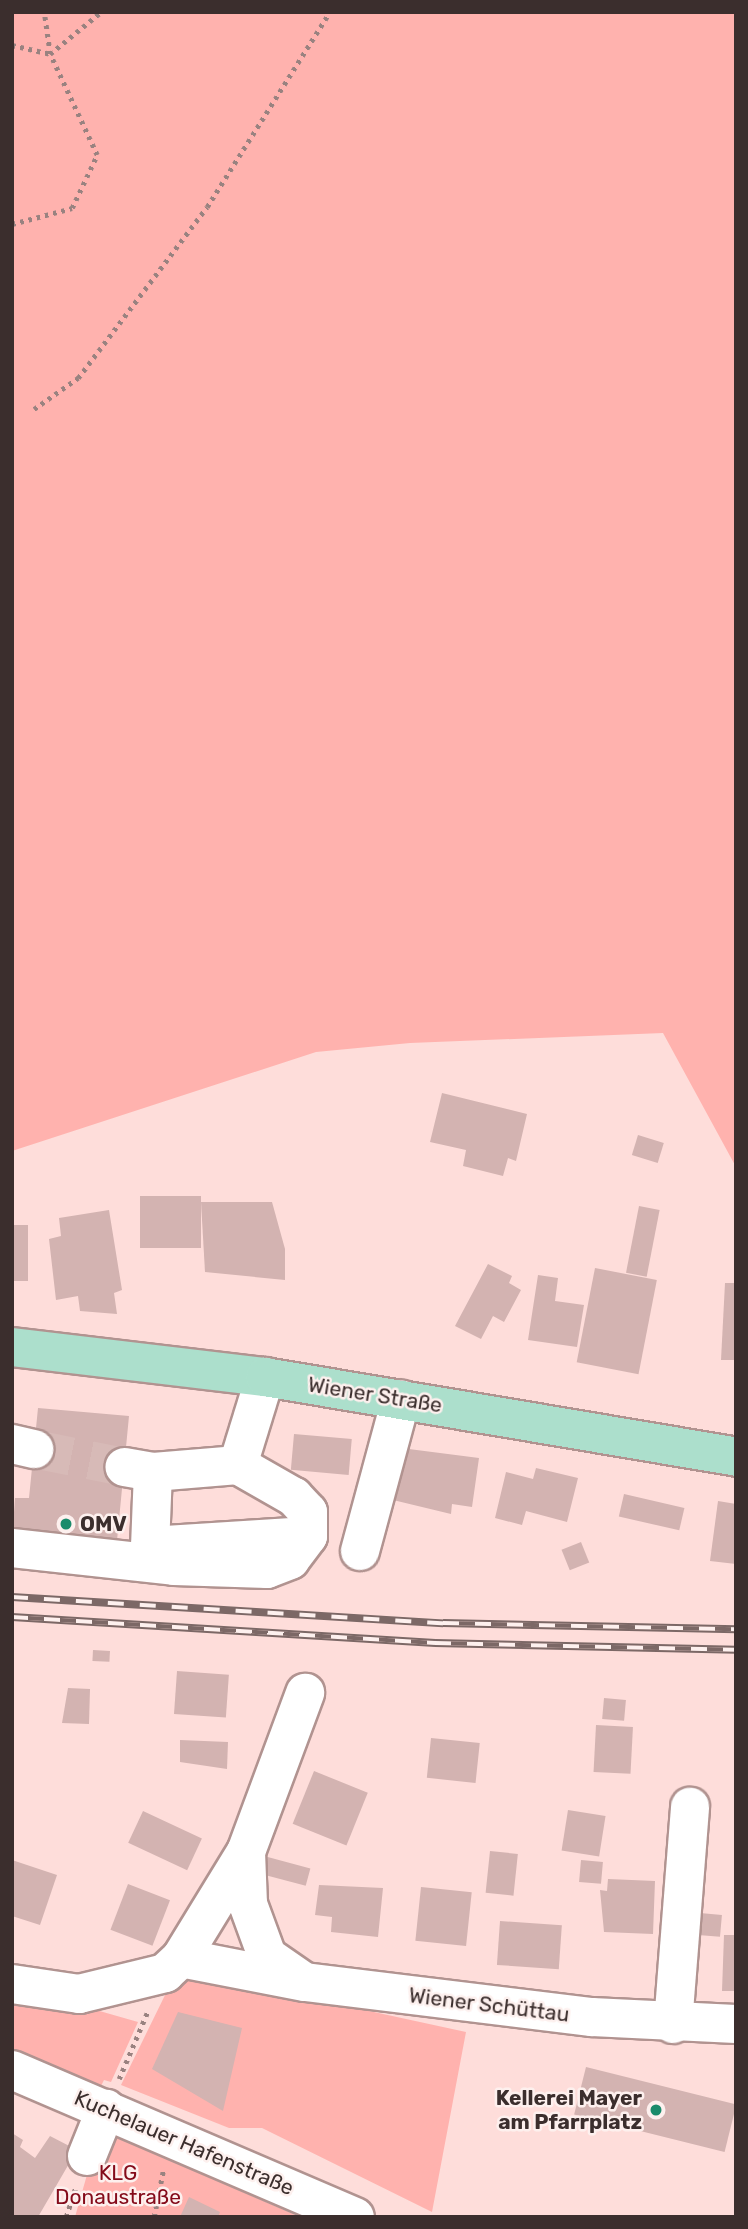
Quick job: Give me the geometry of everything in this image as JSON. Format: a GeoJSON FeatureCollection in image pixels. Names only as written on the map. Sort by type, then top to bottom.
{"type":"FeatureCollection","features":[{"type":"Feature","properties":{"kind":"main road","name":"Wiener Straße"},"geometry":{"type":"LineString","coordinates":[[12,1347],[265,1377],[736,1457]]}},
{"type":"Feature","properties":{"kind":"street"},"geometry":{"type":"LineString","coordinates":[[238,1465],[265,1377]]}},
{"type":"Feature","properties":{"kind":"street"},"geometry":{"type":"LineString","coordinates":[[360,1551],[401,1399]]}},
{"type":"Feature","properties":{"kind":"street"},"geometry":{"type":"LineString","coordinates":[[12,1548],[160,1565],[267,1569],[290,1560],[308,1536],[307,1512],[294,1497],[238,1465],[139,1469],[149,1546],[308,1536]]}},
{"type":"Feature","properties":{"kind":"street","name":"Wiener Schüttau"},"geometry":{"type":"LineString","coordinates":[[173,1966],[246,1852],[305,1693]]}},
{"type":"Feature","properties":{"kind":"street"},"geometry":{"type":"LineString","coordinates":[[673,2024],[690,1807]]}},
{"type":"Feature","properties":{"kind":"street","name":"Wiener Schüttau"},"geometry":{"type":"LineString","coordinates":[[246,1852],[248,1904],[267,1956],[305,1982]]}},
{"type":"Feature","properties":{"kind":"street","name":"Wiener Schüttau"},"geometry":{"type":"LineString","coordinates":[[12,1984],[79,1994],[173,1966],[673,2024],[736,2024]]}},
{"type":"Feature","properties":{"kind":"street","name":"Kuchelauer Hafenstraße"},"geometry":{"type":"LineString","coordinates":[[12,2070],[355,2217]]}},
{"type":"Feature","properties":{"kind":"street"},"geometry":{"type":"LineString","coordinates":[[87,2156],[106,2109]]}},
{"type":"Feature","properties":{"kind":"path"},"geometry":{"type":"LineString","coordinates":[[12,224],[72,208],[97,155],[50,54],[44,12]]}},
{"type":"Feature","properties":{"kind":"path"},"geometry":{"type":"LineString","coordinates":[[50,54],[101,12]]}},
{"type":"Feature","properties":{"kind":"path"},"geometry":{"type":"LineString","coordinates":[[34,409],[78,379],[207,207],[330,12]]}},
{"type":"Feature","properties":{"kind":"path"},"geometry":{"type":"LineString","coordinates":[[12,45],[50,54]]}},
{"type":"Feature","properties":{"kind":"path"},"geometry":{"type":"LineString","coordinates":[[106,2109],[173,1966]]}},
{"type":"Feature","properties":{"kind":"path"},"geometry":{"type":"LineString","coordinates":[[154,2217],[160,2185]]}},
{"type":"Feature","properties":{"kind":"green space"},"geometry":{"type":"Polygon","coordinates":[[[12,12],[736,12],[736,1167],[663,1033],[410,1043],[316,1052],[12,1151],[12,12]]]}},
{"type":"Feature","properties":{"kind":"green space"},"geometry":{"type":"Polygon","coordinates":[[[194,1973],[466,2032],[432,2212],[262,2128],[229,2128],[121,2085],[168,1989],[194,1973]]]}},
{"type":"Feature","properties":{"kind":"green space"},"geometry":{"type":"Polygon","coordinates":[[[12,1998],[89,2008],[138,2022],[111,2082],[104,2080],[100,2088],[12,2049],[12,1998]]]}},
{"type":"Feature","properties":{"kind":"green space","name":"KLG Donaustraße"},"geometry":{"type":"Polygon","coordinates":[[[100,2129],[300,2217],[75,2217],[100,2129]]]}},
{"type":"Feature","properties":{"kind":"building"},"geometry":{"type":"Polygon","coordinates":[[[442,1093],[527,1114],[516,1161],[508,1158],[503,1176],[463,1166],[466,1150],[430,1142],[442,1093]]]}},
{"type":"Feature","properties":{"kind":"building"},"geometry":{"type":"Polygon","coordinates":[[[638,1135],[664,1143],[658,1163],[632,1155],[638,1135]]]}},
{"type":"Feature","properties":{"kind":"building"},"geometry":{"type":"Polygon","coordinates":[[[140,1196],[201,1196],[201,1248],[140,1248],[140,1196]]]}},
{"type":"Feature","properties":{"kind":"building"},"geometry":{"type":"Polygon","coordinates":[[[201,1202],[272,1202],[285,1249],[285,1280],[205,1272],[201,1202]]]}},
{"type":"Feature","properties":{"kind":"building"},"geometry":{"type":"Polygon","coordinates":[[[639,1206],[660,1210],[647,1277],[626,1273],[639,1206]]]}},
{"type":"Feature","properties":{"kind":"building"},"geometry":{"type":"Polygon","coordinates":[[[109,1210],[122,1290],[114,1293],[117,1314],[80,1311],[78,1296],[56,1300],[49,1239],[61,1236],[59,1218],[109,1210]]]}},
{"type":"Feature","properties":{"kind":"building"},"geometry":{"type":"Polygon","coordinates":[[[12,1225],[28,1225],[28,1281],[12,1281],[12,1225]]]}},
{"type":"Feature","properties":{"kind":"building"},"geometry":{"type":"Polygon","coordinates":[[[488,1264],[512,1276],[509,1283],[521,1290],[504,1322],[493,1316],[481,1339],[455,1326],[488,1264]]]}},
{"type":"Feature","properties":{"kind":"building"},"geometry":{"type":"Polygon","coordinates":[[[595,1268],[657,1280],[639,1374],[577,1362],[595,1268]]]}},
{"type":"Feature","properties":{"kind":"building"},"geometry":{"type":"Polygon","coordinates":[[[538,1275],[558,1278],[555,1301],[584,1305],[577,1347],[528,1340],[538,1275]]]}},
{"type":"Feature","properties":{"kind":"building"},"geometry":{"type":"Polygon","coordinates":[[[725,1283],[736,1283],[736,1360],[721,1360],[725,1283]]]}},
{"type":"Feature","properties":{"kind":"building","name":"OMV"},"geometry":{"type":"Polygon","coordinates":[[[38,1408],[129,1416],[116,1551],[12,1541],[15,1498],[29,1498],[38,1408]]]}},
{"type":"Feature","properties":{"kind":"building"},"geometry":{"type":"Polygon","coordinates":[[[294,1434],[352,1439],[349,1475],[291,1470],[294,1434]]]}},
{"type":"Feature","properties":{"kind":"building"},"geometry":{"type":"Polygon","coordinates":[[[401,1448],[479,1458],[472,1507],[452,1504],[451,1514],[393,1500],[401,1448]]]}},
{"type":"Feature","properties":{"kind":"building"},"geometry":{"type":"Polygon","coordinates":[[[536,1468],[578,1478],[567,1522],[526,1511],[522,1525],[495,1518],[506,1472],[533,1479],[536,1468]]]}},
{"type":"Feature","properties":{"kind":"building"},"geometry":{"type":"Polygon","coordinates":[[[624,1494],[684,1508],[679,1530],[619,1516],[624,1494]]]}},
{"type":"Feature","properties":{"kind":"building"},"geometry":{"type":"Polygon","coordinates":[[[718,1501],[736,1504],[736,1564],[710,1561],[718,1501]]]}},
{"type":"Feature","properties":{"kind":"building"},"geometry":{"type":"Polygon","coordinates":[[[581,1542],[589,1562],[570,1570],[562,1550],[581,1542]]]}},
{"type":"Feature","properties":{"kind":"building"},"geometry":{"type":"Polygon","coordinates":[[[93,1650],[110,1651],[109,1662],[92,1661],[93,1650]]]}},
{"type":"Feature","properties":{"kind":"building"},"geometry":{"type":"Polygon","coordinates":[[[177,1671],[229,1675],[226,1718],[174,1714],[177,1671]]]}},
{"type":"Feature","properties":{"kind":"building"},"geometry":{"type":"Polygon","coordinates":[[[68,1688],[90,1689],[89,1724],[62,1723],[68,1688]]]}},
{"type":"Feature","properties":{"kind":"building"},"geometry":{"type":"Polygon","coordinates":[[[604,1698],[626,1700],[624,1721],[602,1719],[604,1698]]]}},
{"type":"Feature","properties":{"kind":"building"},"geometry":{"type":"Polygon","coordinates":[[[596,1725],[633,1727],[630,1774],[594,1772],[596,1725]]]}},
{"type":"Feature","properties":{"kind":"building"},"geometry":{"type":"Polygon","coordinates":[[[431,1738],[480,1743],[476,1783],[427,1778],[431,1738]]]}},
{"type":"Feature","properties":{"kind":"building"},"geometry":{"type":"Polygon","coordinates":[[[180,1740],[228,1742],[227,1769],[180,1762],[180,1740]]]}},
{"type":"Feature","properties":{"kind":"building"},"geometry":{"type":"Polygon","coordinates":[[[314,1771],[368,1793],[346,1846],[293,1824],[314,1771]]]}},
{"type":"Feature","properties":{"kind":"building"},"geometry":{"type":"Polygon","coordinates":[[[568,1810],[606,1816],[599,1856],[562,1850],[568,1810]]]}},
{"type":"Feature","properties":{"kind":"building"},"geometry":{"type":"Polygon","coordinates":[[[143,1811],[202,1838],[187,1870],[128,1843],[143,1811]]]}},
{"type":"Feature","properties":{"kind":"building"},"geometry":{"type":"Polygon","coordinates":[[[490,1851],[518,1854],[513,1896],[486,1893],[490,1851]]]}},
{"type":"Feature","properties":{"kind":"building"},"geometry":{"type":"Polygon","coordinates":[[[264,1856],[310,1868],[306,1886],[259,1873],[264,1856]]]}},
{"type":"Feature","properties":{"kind":"building"},"geometry":{"type":"Polygon","coordinates":[[[12,1860],[57,1875],[40,1925],[12,1916],[12,1860]]]}},
{"type":"Feature","properties":{"kind":"building"},"geometry":{"type":"Polygon","coordinates":[[[581,1860],[603,1862],[601,1884],[579,1882],[581,1860]]]}},
{"type":"Feature","properties":{"kind":"building"},"geometry":{"type":"Polygon","coordinates":[[[608,1879],[655,1881],[653,1934],[604,1932],[600,1890],[607,1891],[608,1879]]]}},
{"type":"Feature","properties":{"kind":"building"},"geometry":{"type":"Polygon","coordinates":[[[128,1884],[170,1900],[152,1946],[110,1930],[128,1884]]]}},
{"type":"Feature","properties":{"kind":"building"},"geometry":{"type":"Polygon","coordinates":[[[319,1885],[383,1888],[378,1937],[331,1932],[332,1917],[315,1915],[319,1885]]]}},
{"type":"Feature","properties":{"kind":"building"},"geometry":{"type":"Polygon","coordinates":[[[421,1887],[472,1892],[466,1946],[415,1941],[421,1887]]]}},
{"type":"Feature","properties":{"kind":"building"},"geometry":{"type":"Polygon","coordinates":[[[700,1913],[722,1915],[720,1937],[698,1935],[700,1913]]]}},
{"type":"Feature","properties":{"kind":"building"},"geometry":{"type":"Polygon","coordinates":[[[500,1921],[562,1925],[559,1969],[497,1965],[500,1921]]]}},
{"type":"Feature","properties":{"kind":"building"},"geometry":{"type":"Polygon","coordinates":[[[724,1935],[736,1935],[736,1991],[722,1991],[724,1935]]]}},
{"type":"Feature","properties":{"kind":"building"},"geometry":{"type":"Polygon","coordinates":[[[178,2012],[242,2028],[223,2111],[152,2069],[178,2012]]]}},
{"type":"Feature","properties":{"kind":"building","name":"Kellerei Mayer am Pfarrplatz"},"geometry":{"type":"Polygon","coordinates":[[[586,2067],[736,2104],[725,2152],[574,2115],[586,2067]]]}},
{"type":"Feature","properties":{"kind":"building"},"geometry":{"type":"Polygon","coordinates":[[[12,2133],[23,2140],[20,2147],[35,2158],[50,2136],[77,2150],[38,2217],[12,2217],[12,2133]]]}},
{"type":"Feature","properties":{"kind":"building"},"geometry":{"type":"Polygon","coordinates":[[[189,2197],[220,2212],[218,2217],[180,2217],[189,2197]]]}},
{"type":"Feature","properties":{"kind":"tunnel"},"geometry":{"type":"LineString","coordinates":[[34,1449],[124,1467]]}},
{"type":"Feature","properties":{"kind":"railway"},"geometry":{"type":"LineString","coordinates":[[12,1597],[443,1623],[736,1629]]}},
{"type":"Feature","properties":{"kind":"railway"},"geometry":{"type":"LineString","coordinates":[[12,1617],[435,1643],[736,1650]]}},
{"type":"Feature","properties":{"kind":"place","name":"OMV"},"geometry":{"type":"Point","coordinates":[66,1524]}},
{"type":"Feature","properties":{"kind":"place","name":"Kellerei Mayer am Pfarrplatz"},"geometry":{"type":"Point","coordinates":[656,2110]}}]}
